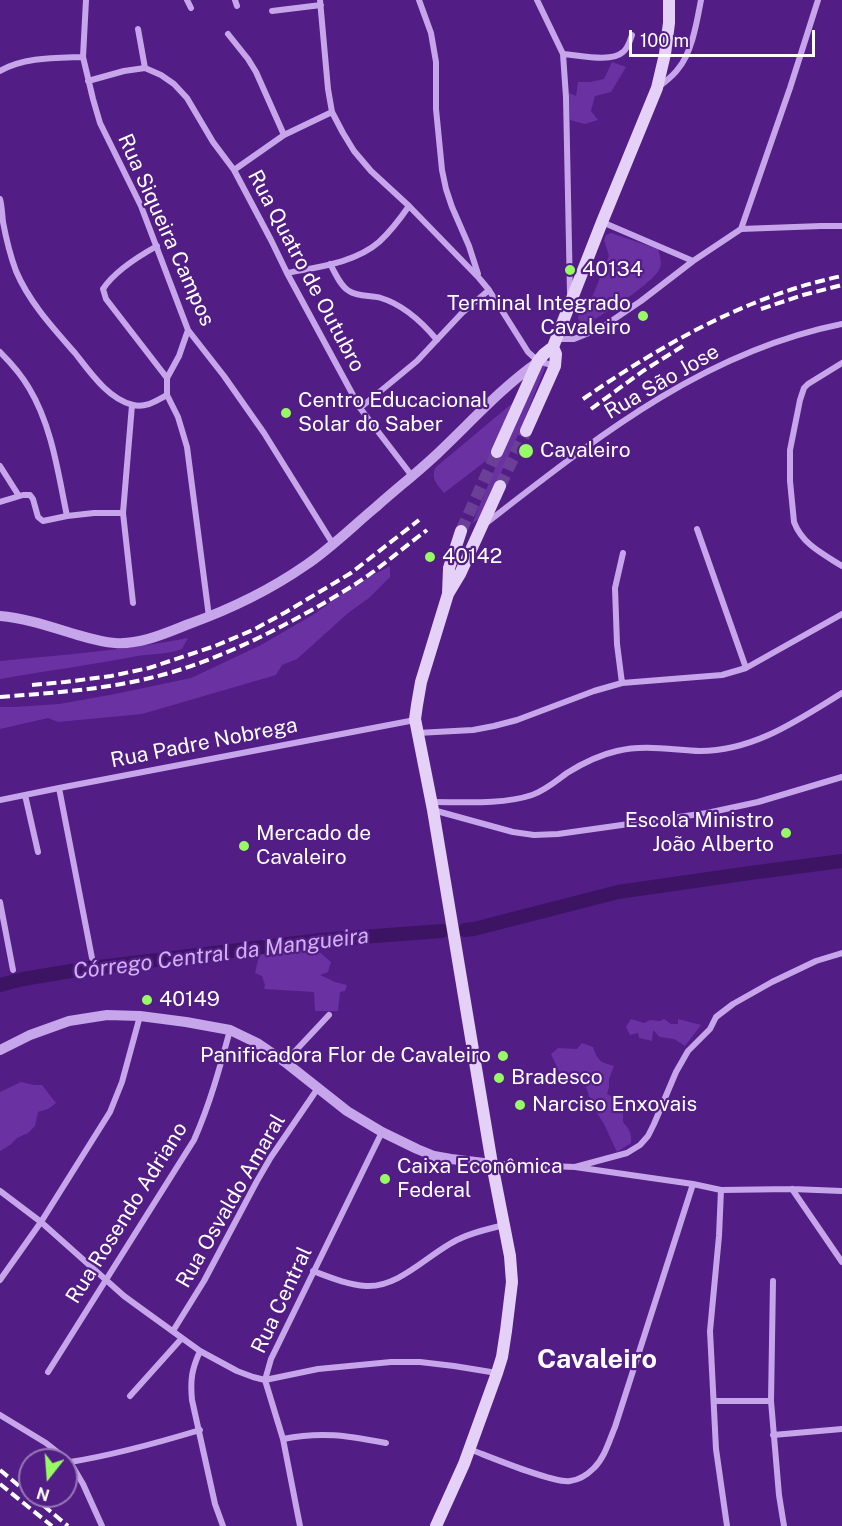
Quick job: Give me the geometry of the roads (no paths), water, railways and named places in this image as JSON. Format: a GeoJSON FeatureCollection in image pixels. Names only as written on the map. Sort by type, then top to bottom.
{"type":"FeatureCollection","features":[{"type":"Feature","properties":{"kind":"main road"},"geometry":{"type":"LineString","coordinates":[[497,452],[538,361],[555,343],[657,88],[665,54],[669,0]]}},
{"type":"Feature","properties":{"kind":"main road"},"geometry":{"type":"LineString","coordinates":[[526,431],[555,366],[555,343]]}},
{"type":"Feature","properties":{"kind":"main road"},"geometry":{"type":"LineString","coordinates":[[448,594],[460,574],[500,486]]}},
{"type":"Feature","properties":{"kind":"main road"},"geometry":{"type":"LineString","coordinates":[[436,1526],[469,1449],[502,1358],[512,1282],[510,1256],[492,1164],[416,719],[422,682],[448,594],[449,568],[461,531]]}},
{"type":"Feature","properties":{"kind":"street","name":"Rua Siqueira Campos"},"geometry":{"type":"LineString","coordinates":[[86,0],[83,57],[100,123],[141,206],[188,330],[264,433],[333,543]]}},
{"type":"Feature","properties":{"kind":"street"},"geometry":{"type":"LineString","coordinates":[[187,0],[191,8]]}},
{"type":"Feature","properties":{"kind":"street"},"geometry":{"type":"LineString","coordinates":[[419,0],[430,33],[436,62],[436,109],[444,179],[479,278]]}},
{"type":"Feature","properties":{"kind":"street"},"geometry":{"type":"LineString","coordinates":[[537,0],[563,54],[570,306]]}},
{"type":"Feature","properties":{"kind":"street"},"geometry":{"type":"LineString","coordinates":[[657,88],[680,68],[687,54],[701,0]]}},
{"type":"Feature","properties":{"kind":"street"},"geometry":{"type":"LineString","coordinates":[[741,229],[818,0]]}},
{"type":"Feature","properties":{"kind":"street"},"geometry":{"type":"LineString","coordinates":[[272,11],[321,2],[332,112],[354,152],[479,278],[528,352],[538,361],[555,366]]}},
{"type":"Feature","properties":{"kind":"street"},"geometry":{"type":"LineString","coordinates":[[88,81],[145,68],[138,29]]}},
{"type":"Feature","properties":{"kind":"street"},"geometry":{"type":"LineString","coordinates":[[228,34],[256,72],[284,135]]}},
{"type":"Feature","properties":{"kind":"street"},"geometry":{"type":"LineString","coordinates":[[563,54],[611,57],[621,54],[632,35]]}},
{"type":"Feature","properties":{"kind":"street"},"geometry":{"type":"LineString","coordinates":[[0,71],[46,59],[83,57]]}},
{"type":"Feature","properties":{"kind":"street","name":"Rua Quatro de Outubro"},"geometry":{"type":"LineString","coordinates":[[145,68],[174,84],[187,98],[213,142],[234,170],[360,408],[412,476]]}},
{"type":"Feature","properties":{"kind":"street","name":"Rua Quatro de Outubro"},"geometry":{"type":"LineString","coordinates":[[234,170],[284,135],[332,112]]}},
{"type":"Feature","properties":{"kind":"street"},"geometry":{"type":"LineString","coordinates":[[0,199],[3,223],[17,273],[32,301],[50,325],[97,379],[121,400],[132,405],[143,406],[167,395]]}},
{"type":"Feature","properties":{"kind":"street"},"geometry":{"type":"LineString","coordinates":[[287,273],[330,264],[358,255],[378,243],[408,206]]}},
{"type":"Feature","properties":{"kind":"street"},"geometry":{"type":"LineString","coordinates":[[602,222],[693,261]]}},
{"type":"Feature","properties":{"kind":"street"},"geometry":{"type":"LineString","coordinates":[[555,343],[574,339],[601,328],[741,229],[842,226]]}},
{"type":"Feature","properties":{"kind":"street"},"geometry":{"type":"LineString","coordinates":[[157,246],[112,278],[103,289],[103,294],[167,378]]}},
{"type":"Feature","properties":{"kind":"street"},"geometry":{"type":"LineString","coordinates":[[330,264],[350,292],[380,298],[398,306],[423,324],[437,340]]}},
{"type":"Feature","properties":{"kind":"street"},"geometry":{"type":"LineString","coordinates":[[360,408],[397,379],[462,313],[489,290]]}},
{"type":"Feature","properties":{"kind":"street","name":"Rua São Jose"},"geometry":{"type":"LineString","coordinates":[[456,543],[481,528],[608,432],[682,384],[760,348],[842,324]]}},
{"type":"Feature","properties":{"kind":"street"},"geometry":{"type":"LineString","coordinates":[[188,330],[179,356],[167,378],[167,395],[181,424],[188,447],[209,617]]}},
{"type":"Feature","properties":{"kind":"street"},"geometry":{"type":"LineString","coordinates":[[0,352],[29,387],[40,410],[49,436],[67,516]]}},
{"type":"Feature","properties":{"kind":"street"},"geometry":{"type":"LineString","coordinates":[[0,616],[115,643],[144,640],[209,617],[251,598],[282,581],[333,543],[412,476],[518,376],[538,361]]}},
{"type":"Feature","properties":{"kind":"street"},"geometry":{"type":"LineString","coordinates":[[842,363],[804,388],[792,434],[789,464],[797,531],[809,545],[842,566]]}},
{"type":"Feature","properties":{"kind":"street"},"geometry":{"type":"LineString","coordinates":[[132,405],[123,513],[134,603]]}},
{"type":"Feature","properties":{"kind":"street"},"geometry":{"type":"LineString","coordinates":[[0,466],[20,496]]}},
{"type":"Feature","properties":{"kind":"street"},"geometry":{"type":"LineString","coordinates":[[0,502],[20,496],[31,496],[41,520],[94,513],[123,513]]}},
{"type":"Feature","properties":{"kind":"street"},"geometry":{"type":"LineString","coordinates":[[698,528],[746,668]]}},
{"type":"Feature","properties":{"kind":"street"},"geometry":{"type":"LineString","coordinates":[[622,553],[615,588],[617,644],[622,682]]}},
{"type":"Feature","properties":{"kind":"street"},"geometry":{"type":"LineString","coordinates":[[417,733],[473,730],[494,726],[517,720],[622,682],[722,675],[746,668],[842,614]]}},
{"type":"Feature","properties":{"kind":"street"},"geometry":{"type":"LineString","coordinates":[[432,806],[531,795],[549,787],[569,772],[597,757],[621,750],[648,748],[701,751],[726,749],[751,743],[792,723],[842,693]]}},
{"type":"Feature","properties":{"kind":"street","name":"Rua Padre Nobrega"},"geometry":{"type":"LineString","coordinates":[[0,800],[416,719]]}},
{"type":"Feature","properties":{"kind":"street"},"geometry":{"type":"LineString","coordinates":[[432,806],[513,832],[558,834],[706,813],[758,802],[842,777]]}},
{"type":"Feature","properties":{"kind":"street"},"geometry":{"type":"LineString","coordinates":[[59,788],[92,958]]}},
{"type":"Feature","properties":{"kind":"street"},"geometry":{"type":"LineString","coordinates":[[25,795],[38,852]]}},
{"type":"Feature","properties":{"kind":"street"},"geometry":{"type":"LineString","coordinates":[[0,902],[13,970]]}},
{"type":"Feature","properties":{"kind":"street"},"geometry":{"type":"LineString","coordinates":[[574,1167],[627,1153],[640,1145],[648,1136],[676,1072],[688,1051],[710,1029],[716,1017],[733,1004],[772,982],[816,961],[842,953]]}},
{"type":"Feature","properties":{"kind":"street"},"geometry":{"type":"LineString","coordinates":[[0,1050],[30,1035],[69,1021],[107,1015],[140,1016],[186,1022],[230,1030],[257,1043],[347,1111],[381,1132],[434,1156],[492,1164],[574,1167],[721,1190],[842,1191]]}},
{"type":"Feature","properties":{"kind":"street"},"geometry":{"type":"LineString","coordinates":[[285,1062],[329,1015]]}},
{"type":"Feature","properties":{"kind":"street"},"geometry":{"type":"LineString","coordinates":[[0,1280],[41,1222],[110,1113],[123,1082],[140,1016]]}},
{"type":"Feature","properties":{"kind":"street","name":"Rua Rosendo Adriano"},"geometry":{"type":"LineString","coordinates":[[48,1372],[194,1140],[210,1099],[230,1030]]}},
{"type":"Feature","properties":{"kind":"street","name":"Rua Osvaldo Amaral"},"geometry":{"type":"LineString","coordinates":[[173,1331],[204,1281],[271,1157],[318,1088]]}},
{"type":"Feature","properties":{"kind":"street","name":"Rua Central"},"geometry":{"type":"LineString","coordinates":[[300,1526],[283,1439],[265,1380],[271,1359],[381,1132]]}},
{"type":"Feature","properties":{"kind":"street"},"geometry":{"type":"LineString","coordinates":[[469,1449],[552,1479],[569,1481],[583,1476],[597,1465],[615,1427],[693,1184]]}},
{"type":"Feature","properties":{"kind":"street"},"geometry":{"type":"LineString","coordinates":[[792,1189],[842,1262]]}},
{"type":"Feature","properties":{"kind":"street"},"geometry":{"type":"LineString","coordinates":[[721,1190],[710,1331],[716,1449],[727,1526]]}},
{"type":"Feature","properties":{"kind":"street"},"geometry":{"type":"LineString","coordinates":[[0,1191],[41,1222],[124,1296],[200,1351],[237,1371],[265,1380],[318,1369],[391,1362],[431,1363],[497,1373]]}},
{"type":"Feature","properties":{"kind":"street"},"geometry":{"type":"LineString","coordinates":[[313,1271],[352,1284],[379,1285],[392,1281],[458,1239],[504,1225]]}},
{"type":"Feature","properties":{"kind":"street"},"geometry":{"type":"LineString","coordinates":[[773,1281],[771,1401],[784,1526]]}},
{"type":"Feature","properties":{"kind":"street"},"geometry":{"type":"LineString","coordinates":[[130,1396],[182,1338]]}},
{"type":"Feature","properties":{"kind":"street"},"geometry":{"type":"LineString","coordinates":[[200,1351],[192,1371],[190,1384],[192,1400],[215,1504],[223,1526]]}},
{"type":"Feature","properties":{"kind":"street"},"geometry":{"type":"LineString","coordinates":[[714,1401],[771,1401]]}},
{"type":"Feature","properties":{"kind":"street"},"geometry":{"type":"LineString","coordinates":[[0,1415],[52,1448]]}},
{"type":"Feature","properties":{"kind":"street"},"geometry":{"type":"LineString","coordinates":[[773,1435],[842,1429]]}},
{"type":"Feature","properties":{"kind":"street"},"geometry":{"type":"LineString","coordinates":[[78,1461],[103,1457],[200,1430]]}},
{"type":"Feature","properties":{"kind":"street"},"geometry":{"type":"LineString","coordinates":[[283,1439],[310,1434],[327,1434],[386,1443]]}},
{"type":"Feature","properties":{"kind":"street"},"geometry":{"type":"LineString","coordinates":[[78,1476],[102,1526]]}},
{"type":"Feature","properties":{"kind":"waterway","name":"Córrego Central da Mangueira"},"geometry":{"type":"LineString","coordinates":[[465,930],[618,892],[842,861]]}},
{"type":"Feature","properties":{"kind":"waterway","name":"Córrego Central da Mangueira"},"geometry":{"type":"LineString","coordinates":[[0,985],[83,969],[321,940],[442,931]]}},
{"type":"Feature","properties":{"kind":"tunnel"},"geometry":{"type":"LineString","coordinates":[[500,486],[526,431]]}},
{"type":"Feature","properties":{"kind":"tunnel"},"geometry":{"type":"LineString","coordinates":[[461,531],[497,452]]}},
{"type":"Feature","properties":{"kind":"railway"},"geometry":{"type":"LineString","coordinates":[[583,399],[644,359],[707,324],[773,296],[842,276]]}},
{"type":"Feature","properties":{"kind":"railway"},"geometry":{"type":"LineString","coordinates":[[761,309],[842,285]]}},
{"type":"Feature","properties":{"kind":"railway"},"geometry":{"type":"LineString","coordinates":[[591,409],[643,371],[683,346]]}},
{"type":"Feature","properties":{"kind":"railway"},"geometry":{"type":"LineString","coordinates":[[32,685],[111,676],[149,668],[215,646],[253,630],[351,573],[419,520]]}},
{"type":"Feature","properties":{"kind":"railway"},"geometry":{"type":"LineString","coordinates":[[0,697],[113,685],[150,678],[203,662],[255,639],[331,599],[373,572],[427,530]]}},
{"type":"Feature","properties":{"kind":"railway"},"geometry":{"type":"LineString","coordinates":[[0,1470],[18,1485]]}},
{"type":"Feature","properties":{"kind":"railway"},"geometry":{"type":"LineString","coordinates":[[0,1484],[52,1526]]}},
{"type":"Feature","properties":{"kind":"railway"},"geometry":{"type":"LineString","coordinates":[[46,1508],[68,1526]]}},
{"type":"Feature","properties":{"kind":"place","name":"40134"},"geometry":{"type":"Point","coordinates":[570,270]}},
{"type":"Feature","properties":{"kind":"place","name":"Terminal Integrado Cavaleiro"},"geometry":{"type":"Point","coordinates":[643,316]}},
{"type":"Feature","properties":{"kind":"place","name":"Centro Educacional Solar do Saber"},"geometry":{"type":"Point","coordinates":[286,413]}},
{"type":"Feature","properties":{"kind":"place","name":"Cavaleiro"},"geometry":{"type":"Point","coordinates":[526,451]}},
{"type":"Feature","properties":{"kind":"place","name":"40142"},"geometry":{"type":"Point","coordinates":[430,557]}},
{"type":"Feature","properties":{"kind":"place","name":"Escola Ministro João Alberto"},"geometry":{"type":"Point","coordinates":[786,833]}},
{"type":"Feature","properties":{"kind":"place","name":"Mercado de Cavaleiro"},"geometry":{"type":"Point","coordinates":[244,846]}},
{"type":"Feature","properties":{"kind":"place","name":"40149"},"geometry":{"type":"Point","coordinates":[147,1000]}},
{"type":"Feature","properties":{"kind":"place","name":"Panificadora Flor de Cavaleiro"},"geometry":{"type":"Point","coordinates":[503,1056]}},
{"type":"Feature","properties":{"kind":"place","name":"Bradesco"},"geometry":{"type":"Point","coordinates":[499,1078]}},
{"type":"Feature","properties":{"kind":"place","name":"Narciso Enxovais"},"geometry":{"type":"Point","coordinates":[520,1105]}},
{"type":"Feature","properties":{"kind":"place","name":"Caixa Econômica Federal"},"geometry":{"type":"Point","coordinates":[385,1179]}},
{"type":"Feature","properties":{"kind":"district","name":"Cavaleiro"},"geometry":{"type":"Point","coordinates":[597,1360]}}]}
